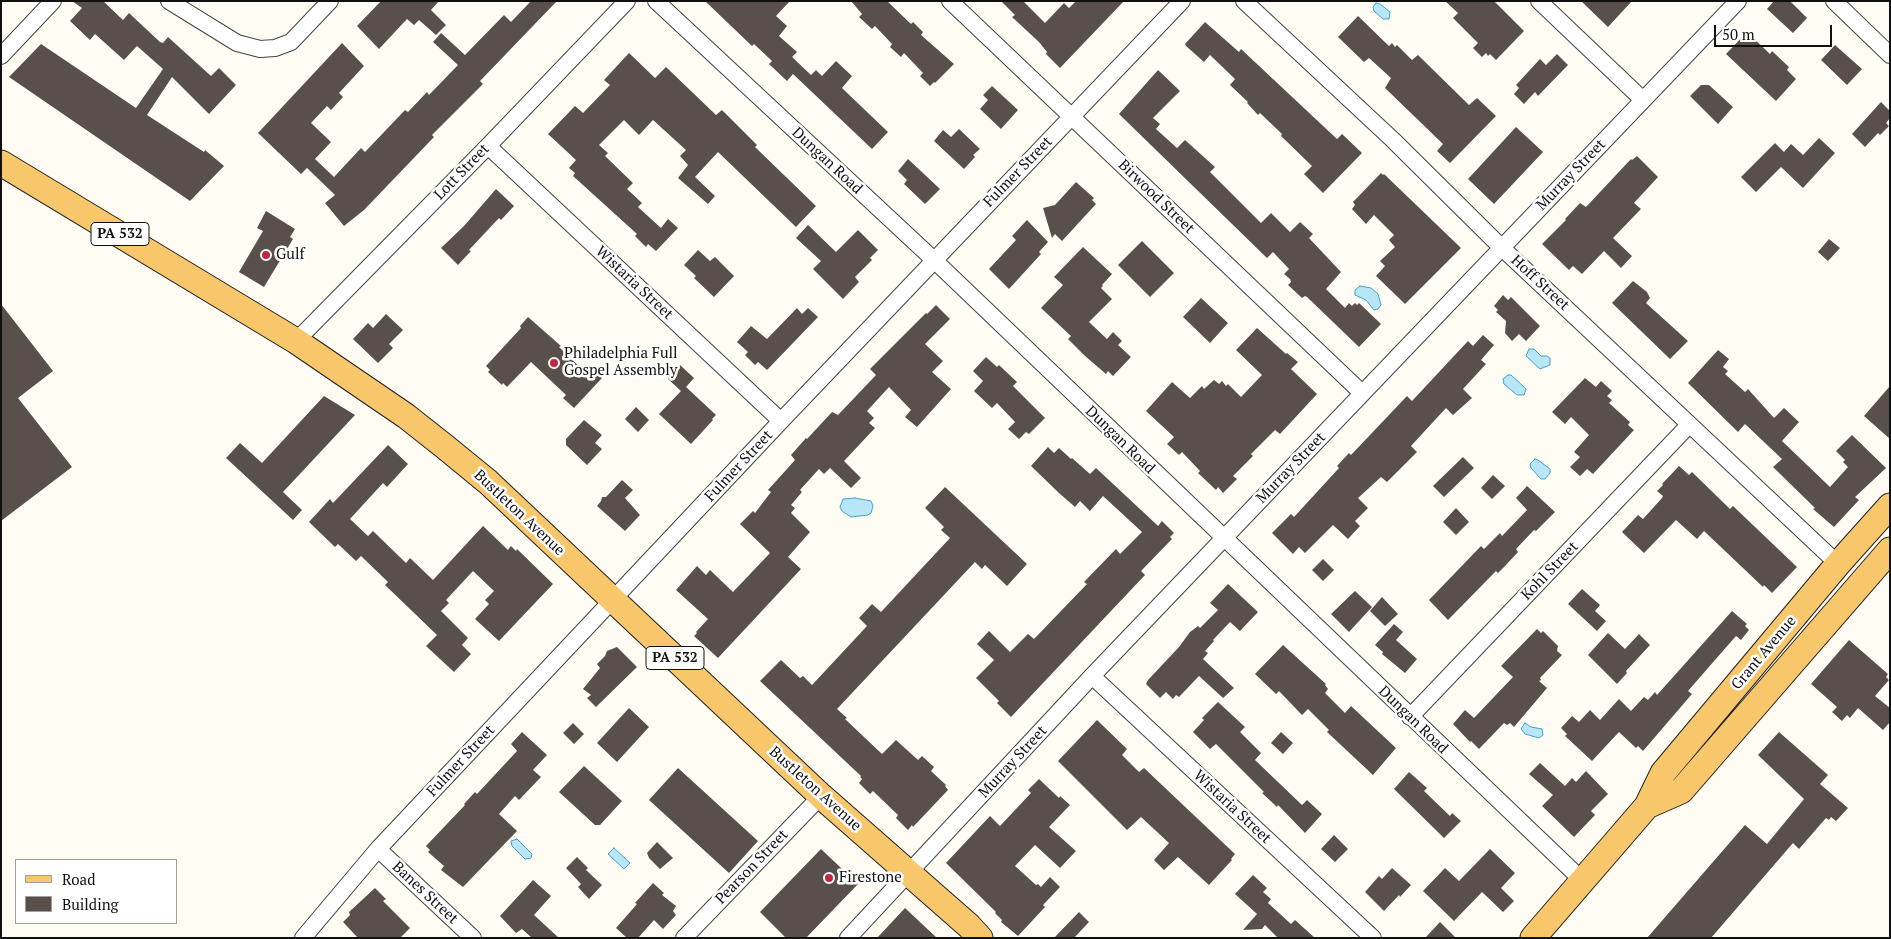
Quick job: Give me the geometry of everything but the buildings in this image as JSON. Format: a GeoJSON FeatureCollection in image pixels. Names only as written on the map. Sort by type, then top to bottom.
{"type":"FeatureCollection","features":[{"type":"Feature","properties":{"kind":"main road","name":"Bustleton Avenue"},"geometry":{"type":"LineString","coordinates":[[1,163],[296,341],[406,416],[444,446],[488,482],[821,796],[980,938]]}},
{"type":"Feature","properties":{"kind":"main road","name":"Grant Avenue"},"geometry":{"type":"LineString","coordinates":[[1533,938],[1647,806],[1663,772],[1838,564],[1890,506]]}},
{"type":"Feature","properties":{"kind":"main road","name":"Grant Avenue"},"geometry":{"type":"LineString","coordinates":[[1647,806],[1681,791],[1890,550]]}},
{"type":"Feature","properties":{"kind":"street"},"geometry":{"type":"LineString","coordinates":[[1,56],[53,1]]}},
{"type":"Feature","properties":{"kind":"street"},"geometry":{"type":"LineString","coordinates":[[169,1],[236,43],[260,49],[275,48],[291,42],[330,1]]}},
{"type":"Feature","properties":{"kind":"street","name":"Lott Street"},"geometry":{"type":"LineString","coordinates":[[296,341],[488,146],[627,1]]}},
{"type":"Feature","properties":{"kind":"street","name":"Dungan Road"},"geometry":{"type":"LineString","coordinates":[[656,1],[934,260],[1223,539],[1583,880]]}},
{"type":"Feature","properties":{"kind":"street","name":"Birwood Street"},"geometry":{"type":"LineString","coordinates":[[950,1],[1362,393]]}},
{"type":"Feature","properties":{"kind":"street","name":"Fulmer Street"},"geometry":{"type":"LineString","coordinates":[[304,938],[378,849],[614,600],[780,421],[1182,1]]}},
{"type":"Feature","properties":{"kind":"street","name":"Hoff Street"},"geometry":{"type":"LineString","coordinates":[[1244,1],[1393,140],[1501,247],[1838,564]]}},
{"type":"Feature","properties":{"kind":"street"},"geometry":{"type":"LineString","coordinates":[[1539,1],[1643,100]]}},
{"type":"Feature","properties":{"kind":"street","name":"Murray Street"},"geometry":{"type":"LineString","coordinates":[[848,938],[1092,676],[1738,1]]}},
{"type":"Feature","properties":{"kind":"street"},"geometry":{"type":"LineString","coordinates":[[1834,1],[1890,55]]}},
{"type":"Feature","properties":{"kind":"street","name":"Wistaria Street"},"geometry":{"type":"LineString","coordinates":[[488,146],[780,421]]}},
{"type":"Feature","properties":{"kind":"street","name":"Kohl Street"},"geometry":{"type":"LineString","coordinates":[[1410,717],[1689,424]]}},
{"type":"Feature","properties":{"kind":"street","name":"Wistaria Street"},"geometry":{"type":"LineString","coordinates":[[1092,676],[1373,938]]}},
{"type":"Feature","properties":{"kind":"street","name":"Pearson Street"},"geometry":{"type":"LineString","coordinates":[[684,938],[821,796]]}},
{"type":"Feature","properties":{"kind":"street","name":"Banes Street"},"geometry":{"type":"LineString","coordinates":[[378,849],[473,938]]}},
{"type":"Feature","properties":{"kind":"water"},"geometry":{"type":"Polygon","coordinates":[[[1376,3],[1390,12],[1389,19],[1383,19],[1374,11],[1373,7],[1376,3]]]}},
{"type":"Feature","properties":{"kind":"water"},"geometry":{"type":"Polygon","coordinates":[[[1360,286],[1371,288],[1378,294],[1381,305],[1378,309],[1374,310],[1366,300],[1355,295],[1355,290],[1360,286]]]}},
{"type":"Feature","properties":{"kind":"water"},"geometry":{"type":"Polygon","coordinates":[[[1529,349],[1534,349],[1541,356],[1550,358],[1550,365],[1540,369],[1526,356],[1529,349]]]}},
{"type":"Feature","properties":{"kind":"water"},"geometry":{"type":"Polygon","coordinates":[[[1511,375],[1526,389],[1524,395],[1517,395],[1504,384],[1503,379],[1511,375]]]}},
{"type":"Feature","properties":{"kind":"water"},"geometry":{"type":"Polygon","coordinates":[[[1535,459],[1550,469],[1550,473],[1545,479],[1541,479],[1531,468],[1530,464],[1535,459]]]}},
{"type":"Feature","properties":{"kind":"water"},"geometry":{"type":"Polygon","coordinates":[[[855,498],[871,501],[873,506],[871,513],[851,517],[842,511],[840,507],[843,499],[855,498]]]}},
{"type":"Feature","properties":{"kind":"water"},"geometry":{"type":"Polygon","coordinates":[[[1525,723],[1531,727],[1542,729],[1543,735],[1539,738],[1525,734],[1521,729],[1525,723]]]}},
{"type":"Feature","properties":{"kind":"water"},"geometry":{"type":"Polygon","coordinates":[[[517,839],[532,854],[531,858],[525,859],[512,846],[511,841],[517,839]]]}},
{"type":"Feature","properties":{"kind":"water"},"geometry":{"type":"Polygon","coordinates":[[[614,848],[630,863],[624,869],[608,854],[614,848]]]}},
{"type":"Feature","properties":{"kind":"place","name":"Gulf"},"geometry":{"type":"Point","coordinates":[266,255]}},
{"type":"Feature","properties":{"kind":"place","name":"Philadelphia Full Gospel Assembly"},"geometry":{"type":"Point","coordinates":[554,363]}},
{"type":"Feature","properties":{"kind":"place","name":"Firestone"},"geometry":{"type":"Point","coordinates":[829,878]}}]}
